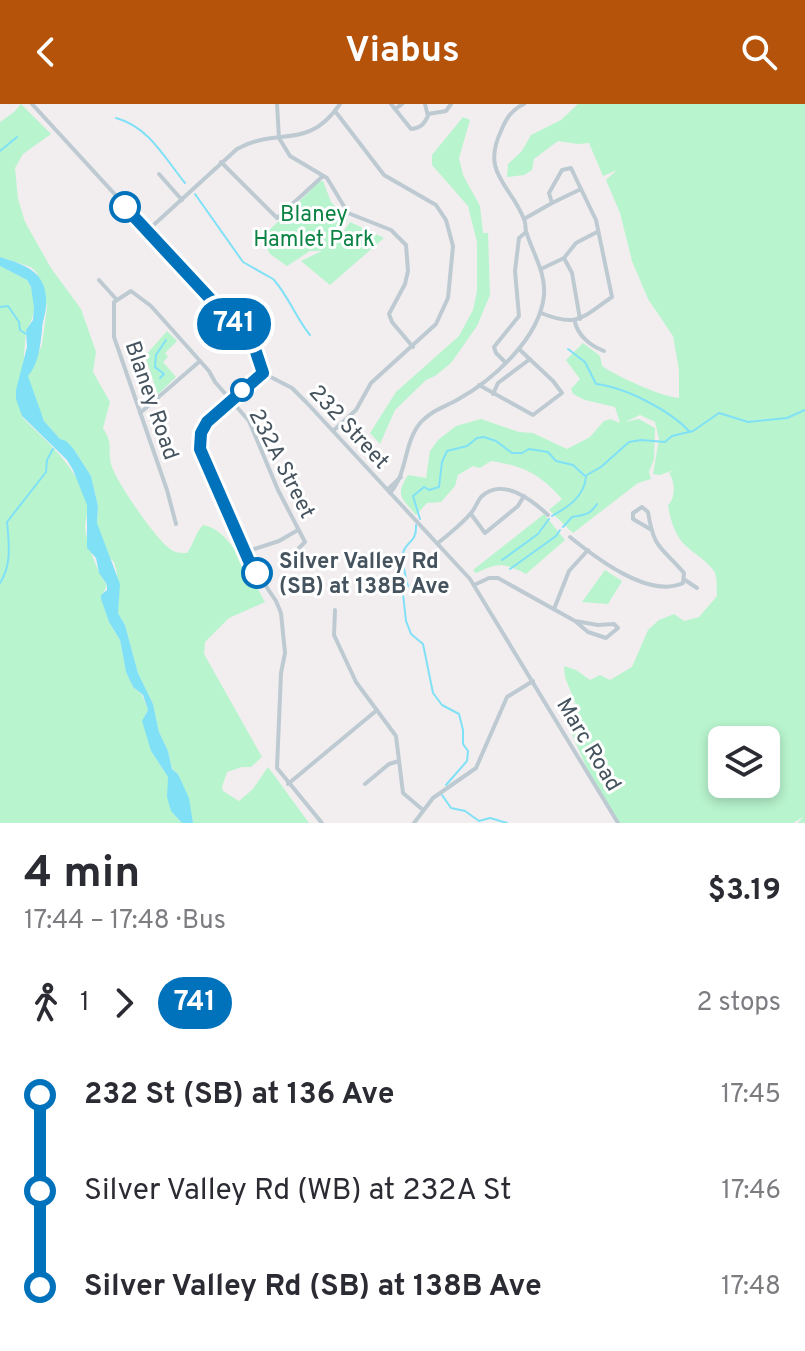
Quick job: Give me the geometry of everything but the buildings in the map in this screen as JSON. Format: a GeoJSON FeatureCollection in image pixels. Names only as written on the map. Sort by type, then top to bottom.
{"type":"FeatureCollection","features":[{"type":"Feature","properties":{"kind":"street"},"geometry":{"type":"LineString","coordinates":[[32,104],[254,346],[263,373],[207,422],[201,433],[200,449],[245,552],[281,613],[285,653],[278,771],[322,823]]}},
{"type":"Feature","properties":{"kind":"street"},"geometry":{"type":"LineString","coordinates":[[277,104],[279,138],[290,156],[324,176],[348,213],[391,230],[406,245],[405,284],[389,314],[413,347]]}},
{"type":"Feature","properties":{"kind":"street"},"geometry":{"type":"LineString","coordinates":[[147,231],[242,145],[310,132],[328,120],[340,104]]}},
{"type":"Feature","properties":{"kind":"street"},"geometry":{"type":"LineString","coordinates":[[391,104],[411,129],[419,128],[424,123],[428,114],[425,104]]}},
{"type":"Feature","properties":{"kind":"street"},"geometry":{"type":"LineString","coordinates":[[395,109],[402,104]]}},
{"type":"Feature","properties":{"kind":"street"},"geometry":{"type":"LineString","coordinates":[[428,114],[446,111],[451,104]]}},
{"type":"Feature","properties":{"kind":"street"},"geometry":{"type":"LineString","coordinates":[[389,491],[401,481],[411,439],[419,424],[429,413],[479,385],[505,362],[534,330],[540,313],[544,293],[541,269],[524,219],[497,173],[492,154],[506,119],[521,104]]}},
{"type":"Feature","properties":{"kind":"street"},"geometry":{"type":"LineString","coordinates":[[333,431],[356,410],[371,383],[436,324],[448,298],[453,267],[451,232],[436,205],[384,175],[335,111]]}},
{"type":"Feature","properties":{"kind":"street"},"geometry":{"type":"LineString","coordinates":[[221,162],[277,218],[324,176]]}},
{"type":"Feature","properties":{"kind":"street"},"geometry":{"type":"LineString","coordinates":[[540,313],[562,321],[577,320],[612,297],[596,220],[573,170],[564,168],[550,190],[552,203]]}},
{"type":"Feature","properties":{"kind":"street"},"geometry":{"type":"LineString","coordinates":[[159,174],[182,200]]}},
{"type":"Feature","properties":{"kind":"street"},"geometry":{"type":"LineString","coordinates":[[524,219],[581,189]]}},
{"type":"Feature","properties":{"kind":"street"},"geometry":{"type":"LineString","coordinates":[[505,362],[494,347],[519,316],[516,260],[519,238],[526,232]]}},
{"type":"Feature","properties":{"kind":"street"},"geometry":{"type":"LineString","coordinates":[[541,269],[564,258],[576,243],[597,232]]}},
{"type":"Feature","properties":{"kind":"street"},"geometry":{"type":"LineString","coordinates":[[564,258],[572,273],[579,333],[604,351]]}},
{"type":"Feature","properties":{"kind":"street"},"geometry":{"type":"LineString","coordinates":[[99,280],[117,300]]}},
{"type":"Feature","properties":{"kind":"street","name":"232A Street"},"geometry":{"type":"LineString","coordinates":[[117,300],[131,291],[151,306],[249,421],[278,490],[305,542],[299,548]]}},
{"type":"Feature","properties":{"kind":"street","name":"Blaney Road"},"geometry":{"type":"LineString","coordinates":[[117,300],[113,308],[114,337],[176,524]]}},
{"type":"Feature","properties":{"kind":"street"},"geometry":{"type":"LineString","coordinates":[[479,385],[533,415],[562,393],[519,349]]}},
{"type":"Feature","properties":{"kind":"street"},"geometry":{"type":"LineString","coordinates":[[493,394],[498,383],[530,359]]}},
{"type":"Feature","properties":{"kind":"street"},"geometry":{"type":"LineString","coordinates":[[140,413],[200,361]]}},
{"type":"Feature","properties":{"kind":"street","name":"232 Street"},"geometry":{"type":"LineString","coordinates":[[263,373],[292,388],[438,543],[474,585],[533,681]]}},
{"type":"Feature","properties":{"kind":"street"},"geometry":{"type":"LineString","coordinates":[[438,543],[471,514],[482,497],[490,492],[499,490],[524,496],[548,515]]}},
{"type":"Feature","properties":{"kind":"street"},"geometry":{"type":"LineString","coordinates":[[471,514],[485,533],[518,506],[524,496]]}},
{"type":"Feature","properties":{"kind":"street"},"geometry":{"type":"LineString","coordinates":[[650,529],[633,519],[633,513],[642,507],[648,512],[650,529],[663,554],[682,571],[685,580],[697,588]]}},
{"type":"Feature","properties":{"kind":"street"},"geometry":{"type":"LineString","coordinates":[[245,552],[279,541],[298,530]]}},
{"type":"Feature","properties":{"kind":"street"},"geometry":{"type":"LineString","coordinates":[[570,537],[637,580],[655,586],[673,587],[685,580]]}},
{"type":"Feature","properties":{"kind":"street"},"geometry":{"type":"LineString","coordinates":[[554,609],[569,571],[588,550]]}},
{"type":"Feature","properties":{"kind":"street"},"geometry":{"type":"LineString","coordinates":[[474,585],[489,578],[498,578],[575,621],[588,632],[605,638],[618,628],[614,624],[575,621]]}},
{"type":"Feature","properties":{"kind":"street"},"geometry":{"type":"LineString","coordinates":[[335,610],[335,639],[358,686],[396,736],[403,793],[423,810]]}},
{"type":"Feature","properties":{"kind":"street"},"geometry":{"type":"LineString","coordinates":[[414,823],[436,796],[476,768],[507,697],[533,681]]}},
{"type":"Feature","properties":{"kind":"street","name":"Marc Road"},"geometry":{"type":"LineString","coordinates":[[533,681],[618,823]]}},
{"type":"Feature","properties":{"kind":"street"},"geometry":{"type":"LineString","coordinates":[[288,784],[377,710]]}},
{"type":"Feature","properties":{"kind":"street"},"geometry":{"type":"LineString","coordinates":[[365,784],[386,765],[399,761]]}},
{"type":"Feature","properties":{"kind":"green space"},"geometry":{"type":"Polygon","coordinates":[[[21,104],[51,134],[23,154],[15,168],[18,199],[25,222],[51,268],[81,309],[96,352],[93,372],[110,402],[103,428],[114,472],[146,521],[171,550],[187,553],[203,525],[223,535],[240,556],[265,602],[229,618],[205,642],[204,654],[262,757],[251,767],[227,772],[223,791],[239,801],[253,789],[268,767],[309,823],[193,823],[188,798],[178,774],[172,768],[153,704],[138,673],[125,625],[118,613],[117,573],[114,562],[107,555],[97,523],[98,506],[91,476],[73,448],[44,421],[30,388],[28,376],[42,345],[47,307],[37,273],[31,267],[0,257],[0,122],[21,104]]]}},
{"type":"Feature","properties":{"kind":"green space"},"geometry":{"type":"Polygon","coordinates":[[[578,104],[805,104],[805,823],[798,823],[803,817],[793,823],[618,823],[591,778],[565,718],[576,705],[564,666],[590,680],[600,675],[610,680],[632,667],[648,630],[659,620],[674,614],[684,621],[699,617],[717,596],[714,571],[682,542],[672,521],[668,505],[674,489],[669,473],[674,470],[653,474],[659,439],[655,422],[640,415],[625,422],[639,419],[655,428],[654,459],[649,472],[651,479],[638,483],[573,533],[549,510],[562,499],[554,490],[531,472],[503,463],[491,461],[480,468],[473,466],[458,475],[455,486],[441,502],[427,503],[416,515],[402,496],[408,475],[426,478],[430,451],[456,426],[481,419],[519,432],[533,433],[567,449],[590,437],[604,421],[610,419],[620,423],[615,407],[573,394],[571,389],[580,379],[566,360],[583,343],[600,356],[602,366],[651,390],[679,398],[679,370],[673,336],[648,299],[632,261],[620,213],[606,180],[617,170],[603,176],[589,143],[558,141],[534,159],[532,170],[524,175],[507,177],[508,164],[522,151],[531,135],[561,120],[578,104]]]}},
{"type":"Feature","properties":{"kind":"green space"},"geometry":{"type":"Polygon","coordinates":[[[463,117],[470,120],[459,158],[463,175],[480,206],[483,233],[488,233],[490,295],[477,326],[451,363],[426,380],[395,410],[380,444],[370,433],[396,392],[459,336],[473,310],[477,291],[477,242],[468,206],[432,165],[432,155],[463,117]]]}},
{"type":"Feature","properties":{"kind":"green space","name":"Blaney Hamlet Park"},"geometry":{"type":"Polygon","coordinates":[[[323,181],[331,202],[348,220],[340,228],[337,241],[350,222],[384,238],[330,285],[301,261],[322,251],[310,251],[287,266],[270,254],[261,238],[316,182],[323,181]]]}},
{"type":"Feature","properties":{"kind":"green space"},"geometry":{"type":"Polygon","coordinates":[[[0,266],[27,280],[34,299],[34,312],[26,330],[20,408],[22,417],[69,466],[82,490],[87,507],[85,528],[88,541],[107,585],[101,598],[109,622],[120,640],[126,672],[148,710],[144,717],[151,751],[168,777],[171,811],[182,823],[0,823],[0,266]]]}},
{"type":"Feature","properties":{"kind":"green space"},"geometry":{"type":"Polygon","coordinates":[[[167,331],[177,341],[165,353],[168,357],[163,362],[176,377],[158,394],[145,356],[167,331]]]}},
{"type":"Feature","properties":{"kind":"green space"},"geometry":{"type":"Polygon","coordinates":[[[544,514],[565,540],[526,574],[501,565],[476,573],[473,570],[544,514]]]}},
{"type":"Feature","properties":{"kind":"green space"},"geometry":{"type":"Polygon","coordinates":[[[605,570],[622,581],[608,604],[582,602],[605,570]]]}},
{"type":"Feature","properties":{"kind":"water"},"geometry":{"type":"Polygon","coordinates":[[[0,257],[27,267],[43,285],[46,308],[40,349],[28,376],[44,421],[73,448],[91,476],[98,506],[97,523],[120,584],[118,613],[125,625],[138,673],[153,704],[172,769],[178,774],[189,798],[193,823],[182,823],[171,811],[167,797],[168,777],[151,751],[142,721],[148,710],[143,695],[133,687],[126,672],[120,640],[109,622],[101,599],[107,585],[99,573],[96,558],[87,548],[87,505],[73,470],[67,460],[22,416],[16,399],[27,347],[26,330],[33,320],[34,308],[27,280],[0,266],[0,257]]]}},
{"type":"Feature","properties":{"kind":"waterway"},"geometry":{"type":"LineString","coordinates":[[116,118],[128,122],[147,136],[185,183]]}},
{"type":"Feature","properties":{"kind":"waterway"},"geometry":{"type":"LineString","coordinates":[[0,151],[17,137]]}},
{"type":"Feature","properties":{"kind":"waterway"},"geometry":{"type":"LineString","coordinates":[[195,194],[243,262],[273,279]]}},
{"type":"Feature","properties":{"kind":"waterway"},"geometry":{"type":"LineString","coordinates":[[274,280],[310,335]]}},
{"type":"Feature","properties":{"kind":"waterway"},"geometry":{"type":"LineString","coordinates":[[0,307],[8,306],[19,322],[20,330],[26,334]]}},
{"type":"Feature","properties":{"kind":"waterway"},"geometry":{"type":"LineString","coordinates":[[160,378],[164,374],[155,367],[156,355],[166,340]]}},
{"type":"Feature","properties":{"kind":"waterway"},"geometry":{"type":"LineString","coordinates":[[568,349],[585,362],[596,384],[647,401],[690,432]]}},
{"type":"Feature","properties":{"kind":"waterway"},"geometry":{"type":"LineString","coordinates":[[420,519],[413,496],[424,487],[429,490],[439,487],[442,462],[447,451],[467,446],[477,438],[496,441],[512,453],[529,449],[548,452],[556,461],[573,465],[585,476],[601,467],[629,442],[665,442],[672,436],[693,431],[719,413],[748,422],[787,418],[805,410]]}},
{"type":"Feature","properties":{"kind":"waterway"},"geometry":{"type":"LineString","coordinates":[[0,583],[8,561],[7,522],[46,472],[47,460],[53,449]]}},
{"type":"Feature","properties":{"kind":"waterway"},"geometry":{"type":"LineString","coordinates":[[552,516],[579,496],[586,477]]}},
{"type":"Feature","properties":{"kind":"waterway"},"geometry":{"type":"LineString","coordinates":[[563,527],[572,517],[589,512],[597,504]]}},
{"type":"Feature","properties":{"kind":"waterway"},"geometry":{"type":"LineString","coordinates":[[502,560],[538,534],[549,519]]}},
{"type":"Feature","properties":{"kind":"waterway"},"geometry":{"type":"LineString","coordinates":[[416,525],[415,535],[403,553],[408,586],[403,594],[406,621],[411,634],[423,644],[433,693],[442,705],[459,714],[463,744],[468,751],[467,761],[446,785]]}},
{"type":"Feature","properties":{"kind":"waterway"},"geometry":{"type":"LineString","coordinates":[[510,569],[560,530]]}},
{"type":"Feature","properties":{"kind":"waterway"},"geometry":{"type":"LineString","coordinates":[[442,795],[451,808],[465,811],[479,821],[490,818],[507,823]]}},
{"type":"Feature","properties":{"kind":"bus line","name":"741"},"geometry":{"type":"LineString","coordinates":[[125,207],[254,346],[260,359],[263,373],[207,422],[201,433],[200,449],[257,573]]}},
{"type":"Feature","properties":{"kind":"place","name":"Silver Valley Rd (SB) at 138B Ave"},"geometry":{"type":"Point","coordinates":[257,573]}}]}
